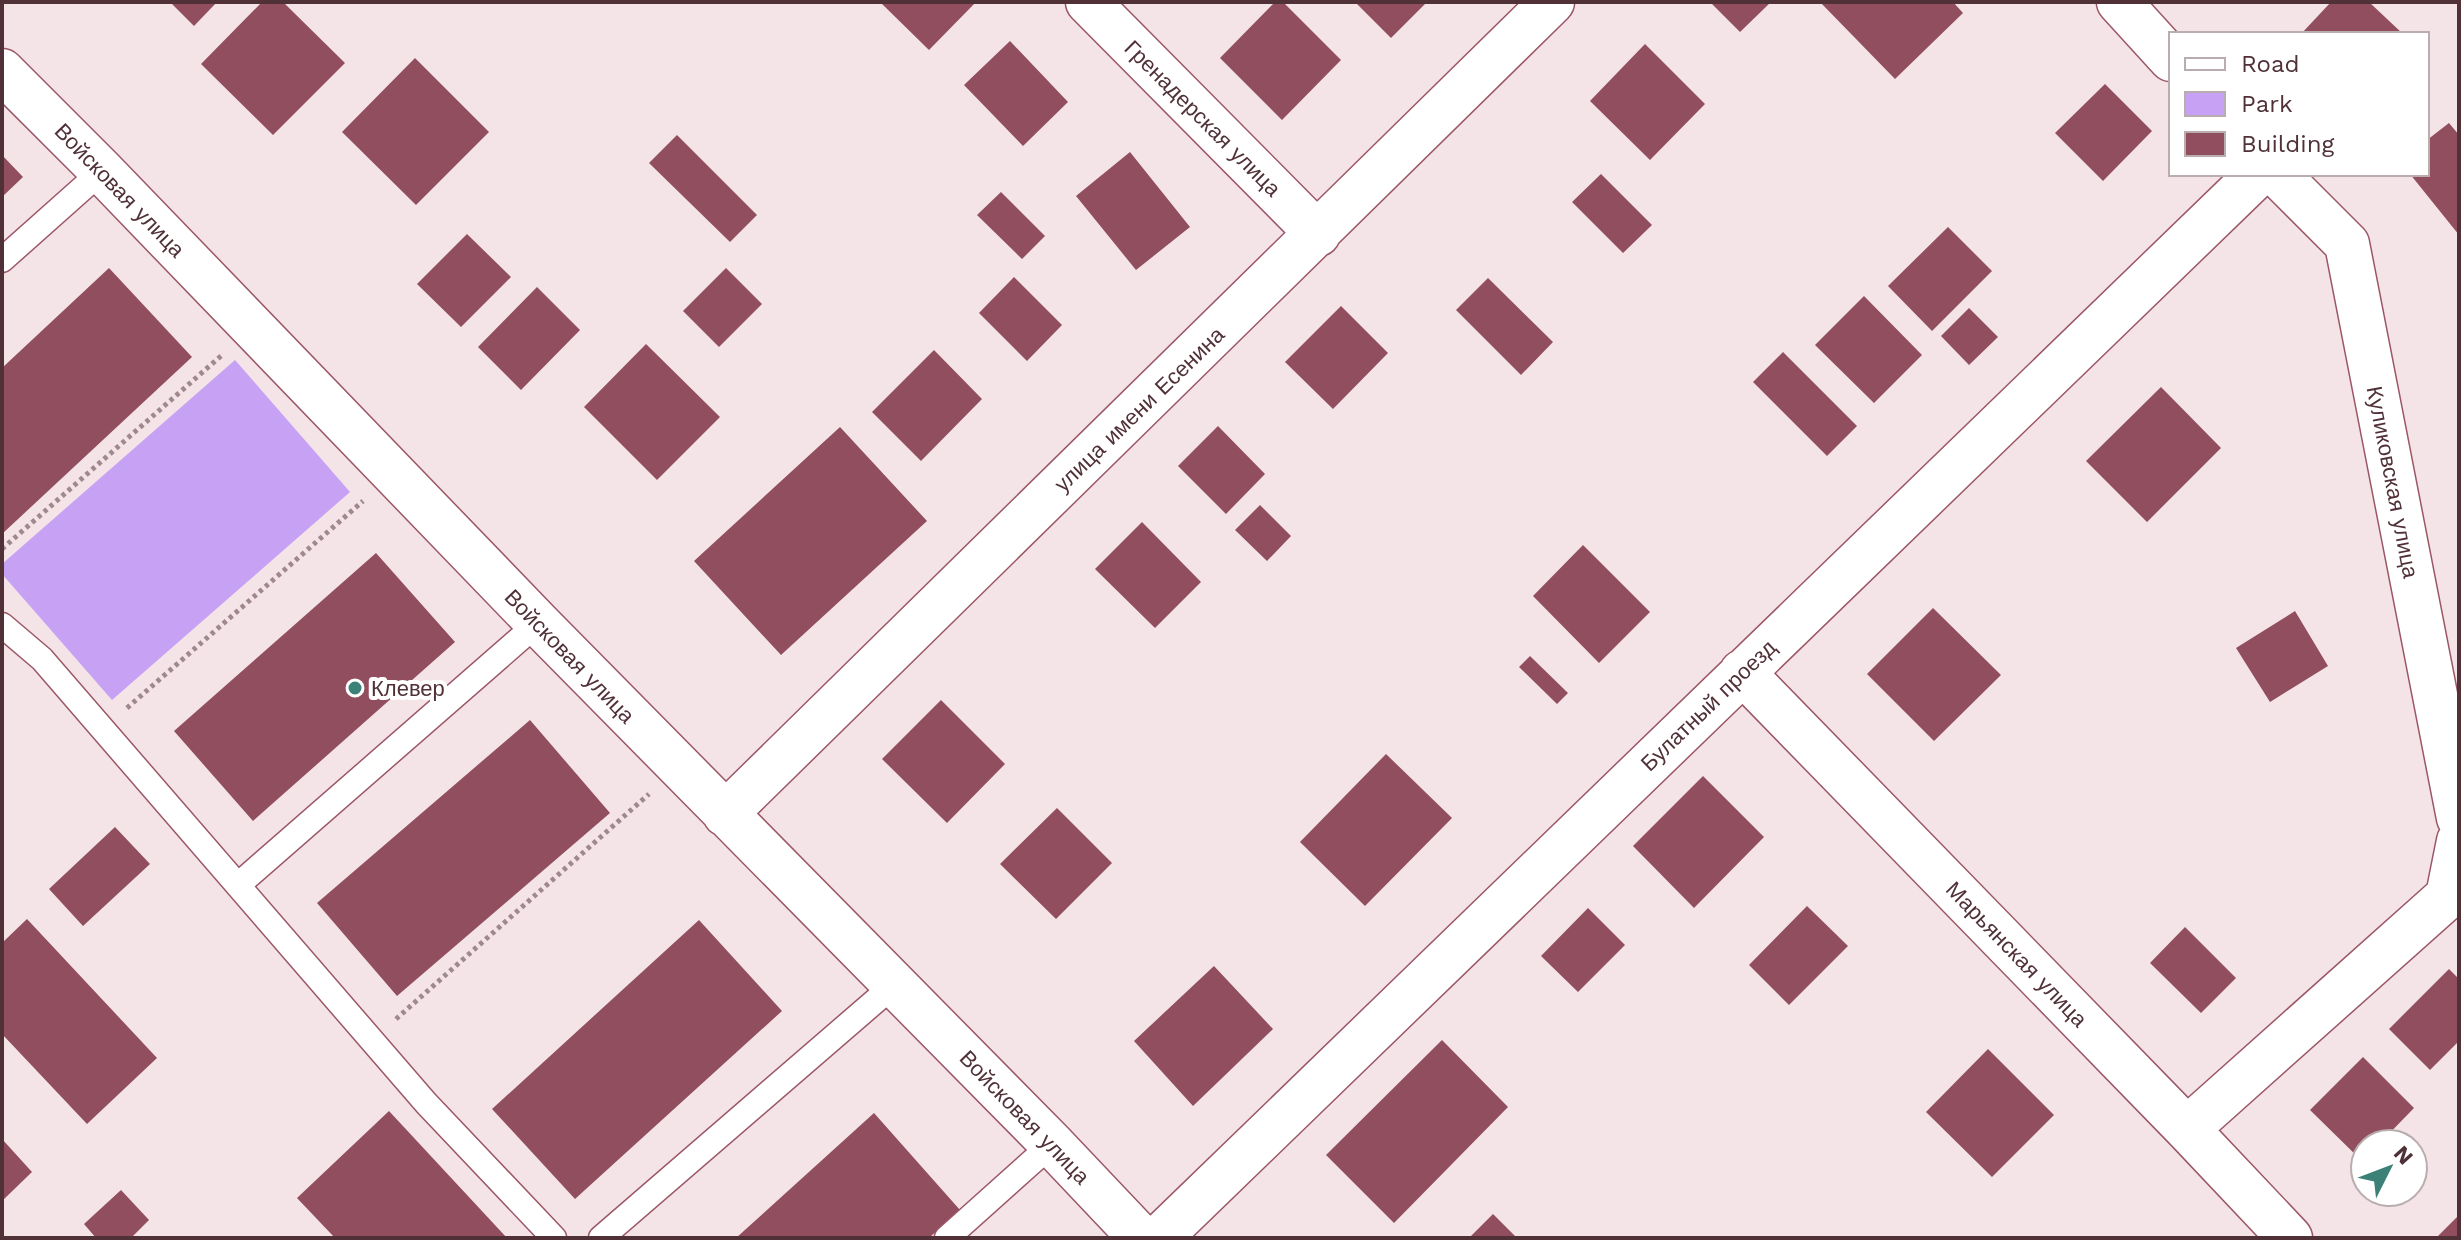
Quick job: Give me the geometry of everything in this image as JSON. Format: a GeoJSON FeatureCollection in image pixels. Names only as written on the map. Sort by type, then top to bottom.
{"type":"FeatureCollection","features":[{"type":"Feature","properties":{"kind":"street","name":"Гренадерская улица"},"geometry":{"type":"LineString","coordinates":[[1088,2],[1318,234]]}},
{"type":"Feature","properties":{"kind":"street","name":"улица имени Есенина"},"geometry":{"type":"LineString","coordinates":[[725,814],[1552,2]]}},
{"type":"Feature","properties":{"kind":"street"},"geometry":{"type":"LineString","coordinates":[[2119,2],[2169,57]]}},
{"type":"Feature","properties":{"kind":"street","name":"Войсковая улица"},"geometry":{"type":"LineString","coordinates":[[2,71],[1141,1238]]}},
{"type":"Feature","properties":{"kind":"street","name":"Булатный проезд"},"geometry":{"type":"LineString","coordinates":[[1159,1238],[2256,176]]}},
{"type":"Feature","properties":{"kind":"street","name":"Куликовская улица"},"geometry":{"type":"LineString","coordinates":[[2279,176],[2347,244],[2459,818]]}},
{"type":"Feature","properties":{"kind":"street","name":"Марьянская улица"},"geometry":{"type":"LineString","coordinates":[[1742,672],[2290,1238]]}},
{"type":"Feature","properties":{"kind":"street"},"geometry":{"type":"LineString","coordinates":[[2187,1129],[2448,896],[2459,841]]}},
{"type":"Feature","properties":{"kind":"lane"},"geometry":{"type":"LineString","coordinates":[[2,260],[102,171]]}},
{"type":"Feature","properties":{"kind":"lane"},"geometry":{"type":"LineString","coordinates":[[238,885],[538,623]]}},
{"type":"Feature","properties":{"kind":"lane"},"geometry":{"type":"LineString","coordinates":[[2,625],[42,659],[426,1103],[554,1238]]}},
{"type":"Feature","properties":{"kind":"lane"},"geometry":{"type":"LineString","coordinates":[[601,1238],[895,984]]}},
{"type":"Feature","properties":{"kind":"lane"},"geometry":{"type":"LineString","coordinates":[[947,1238],[1052,1144]]}},
{"type":"Feature","properties":{"kind":"path"},"geometry":{"type":"LineString","coordinates":[[2,549],[232,347]]}},
{"type":"Feature","properties":{"kind":"path"},"geometry":{"type":"LineString","coordinates":[[102,730],[372,493]]}},
{"type":"Feature","properties":{"kind":"path"},"geometry":{"type":"LineString","coordinates":[[372,1040],[653,791]]}},
{"type":"Feature","properties":{"kind":"green space"},"geometry":{"type":"Polygon","coordinates":[[[235,360],[350,492],[112,700],[2,574],[2,564],[235,360]]]}},
{"type":"Feature","properties":{"kind":"building"},"geometry":{"type":"Polygon","coordinates":[[[170,2],[217,2],[194,26],[170,2]]]}},
{"type":"Feature","properties":{"kind":"building"},"geometry":{"type":"Polygon","coordinates":[[[262,2],[283,2],[345,63],[273,135],[201,64],[262,2]]]}},
{"type":"Feature","properties":{"kind":"building"},"geometry":{"type":"Polygon","coordinates":[[[880,2],[976,2],[929,50],[880,2]]]}},
{"type":"Feature","properties":{"kind":"building"},"geometry":{"type":"Polygon","coordinates":[[[1275,2],[1283,2],[1341,60],[1282,120],[1220,58],[1275,2]]]}},
{"type":"Feature","properties":{"kind":"building"},"geometry":{"type":"Polygon","coordinates":[[[1355,2],[1427,2],[1391,38],[1355,2]]]}},
{"type":"Feature","properties":{"kind":"building"},"geometry":{"type":"Polygon","coordinates":[[[1710,2],[1771,2],[1740,32],[1710,2]]]}},
{"type":"Feature","properties":{"kind":"building"},"geometry":{"type":"Polygon","coordinates":[[[1820,2],[1953,2],[1963,13],[1895,79],[1820,2]]]}},
{"type":"Feature","properties":{"kind":"building"},"geometry":{"type":"Polygon","coordinates":[[[2331,2],[2369,2],[2401,32],[2303,32],[2331,2]]]}},
{"type":"Feature","properties":{"kind":"building"},"geometry":{"type":"Polygon","coordinates":[[[1010,41],[1068,102],[1023,146],[964,85],[1010,41]]]}},
{"type":"Feature","properties":{"kind":"building"},"geometry":{"type":"Polygon","coordinates":[[[1645,44],[1705,104],[1650,160],[1590,101],[1645,44]]]}},
{"type":"Feature","properties":{"kind":"building"},"geometry":{"type":"Polygon","coordinates":[[[415,58],[489,132],[416,205],[342,132],[415,58]]]}},
{"type":"Feature","properties":{"kind":"building"},"geometry":{"type":"Polygon","coordinates":[[[2105,84],[2152,131],[2103,181],[2055,133],[2105,84]]]}},
{"type":"Feature","properties":{"kind":"building"},"geometry":{"type":"Polygon","coordinates":[[[2449,123],[2459,135],[2459,235],[2412,176],[2429,176],[2429,138],[2449,123]]]}},
{"type":"Feature","properties":{"kind":"building"},"geometry":{"type":"Polygon","coordinates":[[[677,135],[757,215],[730,242],[649,163],[677,135]]]}},
{"type":"Feature","properties":{"kind":"building"},"geometry":{"type":"Polygon","coordinates":[[[1130,152],[1190,227],[1136,270],[1076,196],[1130,152]]]}},
{"type":"Feature","properties":{"kind":"building"},"geometry":{"type":"Polygon","coordinates":[[[2,155],[23,177],[2,197],[2,155]]]}},
{"type":"Feature","properties":{"kind":"building"},"geometry":{"type":"Polygon","coordinates":[[[1601,174],[1652,225],[1623,253],[1572,202],[1601,174]]]}},
{"type":"Feature","properties":{"kind":"building"},"geometry":{"type":"Polygon","coordinates":[[[1001,192],[1045,236],[1022,259],[977,215],[1001,192]]]}},
{"type":"Feature","properties":{"kind":"building"},"geometry":{"type":"Polygon","coordinates":[[[1948,227],[1992,271],[1932,331],[1888,286],[1948,227]]]}},
{"type":"Feature","properties":{"kind":"building"},"geometry":{"type":"Polygon","coordinates":[[[467,234],[511,277],[461,327],[417,284],[467,234]]]}},
{"type":"Feature","properties":{"kind":"building"},"geometry":{"type":"Polygon","coordinates":[[[109,268],[192,357],[2,534],[2,368],[109,268]]]}},
{"type":"Feature","properties":{"kind":"building"},"geometry":{"type":"Polygon","coordinates":[[[726,268],[762,304],[719,347],[683,311],[726,268]]]}},
{"type":"Feature","properties":{"kind":"building"},"geometry":{"type":"Polygon","coordinates":[[[1014,277],[1062,325],[1027,361],[979,313],[1014,277]]]}},
{"type":"Feature","properties":{"kind":"building"},"geometry":{"type":"Polygon","coordinates":[[[1488,278],[1553,342],[1521,375],[1456,310],[1488,278]]]}},
{"type":"Feature","properties":{"kind":"building"},"geometry":{"type":"Polygon","coordinates":[[[537,287],[580,330],[521,390],[478,347],[537,287]]]}},
{"type":"Feature","properties":{"kind":"building"},"geometry":{"type":"Polygon","coordinates":[[[1864,296],[1922,355],[1874,403],[1815,345],[1864,296]]]}},
{"type":"Feature","properties":{"kind":"building"},"geometry":{"type":"Polygon","coordinates":[[[1341,306],[1388,353],[1333,409],[1285,362],[1341,306]]]}},
{"type":"Feature","properties":{"kind":"building"},"geometry":{"type":"Polygon","coordinates":[[[1969,308],[1998,337],[1969,365],[1941,336],[1969,308]]]}},
{"type":"Feature","properties":{"kind":"building"},"geometry":{"type":"Polygon","coordinates":[[[646,344],[720,417],[657,480],[584,407],[646,344]]]}},
{"type":"Feature","properties":{"kind":"building"},"geometry":{"type":"Polygon","coordinates":[[[934,350],[982,399],[921,461],[872,412],[934,350]]]}},
{"type":"Feature","properties":{"kind":"building"},"geometry":{"type":"Polygon","coordinates":[[[1783,352],[1857,426],[1827,456],[1753,382],[1783,352]]]}},
{"type":"Feature","properties":{"kind":"building"},"geometry":{"type":"Polygon","coordinates":[[[2161,387],[2221,448],[2147,522],[2086,461],[2161,387]]]}},
{"type":"Feature","properties":{"kind":"building"},"geometry":{"type":"Polygon","coordinates":[[[1218,426],[1265,474],[1226,514],[1178,466],[1218,426]]]}},
{"type":"Feature","properties":{"kind":"building"},"geometry":{"type":"Polygon","coordinates":[[[840,427],[927,521],[781,655],[694,561],[840,427]]]}},
{"type":"Feature","properties":{"kind":"building"},"geometry":{"type":"Polygon","coordinates":[[[1260,505],[1291,536],[1267,561],[1235,530],[1260,505]]]}},
{"type":"Feature","properties":{"kind":"building"},"geometry":{"type":"Polygon","coordinates":[[[1142,522],[1201,582],[1155,628],[1095,569],[1142,522]]]}},
{"type":"Feature","properties":{"kind":"building"},"geometry":{"type":"Polygon","coordinates":[[[1583,545],[1650,612],[1599,663],[1533,596],[1583,545]]]}},
{"type":"Feature","properties":{"kind":"building"},"geometry":{"type":"Polygon","coordinates":[[[376,553],[455,642],[253,821],[174,731],[376,553]]]}},
{"type":"Feature","properties":{"kind":"building"},"geometry":{"type":"Polygon","coordinates":[[[1933,608],[2001,675],[1934,741],[1867,674],[1933,608]]]}},
{"type":"Feature","properties":{"kind":"building"},"geometry":{"type":"Polygon","coordinates":[[[2295,611],[2328,666],[2270,702],[2236,648],[2295,611]]]}},
{"type":"Feature","properties":{"kind":"building"},"geometry":{"type":"Polygon","coordinates":[[[1530,656],[1568,693],[1557,704],[1519,667],[1530,656]]]}},
{"type":"Feature","properties":{"kind":"building"},"geometry":{"type":"Polygon","coordinates":[[[941,700],[1005,764],[947,823],[882,759],[941,700]]]}},
{"type":"Feature","properties":{"kind":"building"},"geometry":{"type":"Polygon","coordinates":[[[530,720],[610,813],[397,996],[317,903],[530,720]]]}},
{"type":"Feature","properties":{"kind":"building"},"geometry":{"type":"Polygon","coordinates":[[[1386,754],[1452,818],[1365,906],[1300,842],[1386,754]]]}},
{"type":"Feature","properties":{"kind":"building"},"geometry":{"type":"Polygon","coordinates":[[[1703,776],[1764,837],[1694,908],[1633,846],[1703,776]]]}},
{"type":"Feature","properties":{"kind":"building"},"geometry":{"type":"Polygon","coordinates":[[[1057,808],[1112,863],[1056,919],[1000,864],[1057,808]]]}},
{"type":"Feature","properties":{"kind":"building"},"geometry":{"type":"Polygon","coordinates":[[[115,827],[150,864],[83,926],[49,889],[115,827]]]}},
{"type":"Feature","properties":{"kind":"building"},"geometry":{"type":"Polygon","coordinates":[[[1807,906],[1848,946],[1789,1005],[1749,965],[1807,906]]]}},
{"type":"Feature","properties":{"kind":"building"},"geometry":{"type":"Polygon","coordinates":[[[1588,908],[1625,945],[1578,992],[1541,956],[1588,908]]]}},
{"type":"Feature","properties":{"kind":"building"},"geometry":{"type":"Polygon","coordinates":[[[27,919],[157,1058],[87,1124],[2,1034],[2,943],[27,919]]]}},
{"type":"Feature","properties":{"kind":"building"},"geometry":{"type":"Polygon","coordinates":[[[699,920],[782,1011],[575,1199],[492,1109],[699,920]]]}},
{"type":"Feature","properties":{"kind":"building"},"geometry":{"type":"Polygon","coordinates":[[[2185,927],[2236,978],[2201,1013],[2150,963],[2185,927]]]}},
{"type":"Feature","properties":{"kind":"building"},"geometry":{"type":"Polygon","coordinates":[[[1214,966],[1273,1029],[1193,1106],[1134,1041],[1214,966]]]}},
{"type":"Feature","properties":{"kind":"building"},"geometry":{"type":"Polygon","coordinates":[[[2449,969],[2459,979],[2459,1041],[2430,1070],[2389,1029],[2449,969]]]}},
{"type":"Feature","properties":{"kind":"building"},"geometry":{"type":"Polygon","coordinates":[[[1442,1040],[1508,1107],[1394,1223],[1326,1155],[1442,1040]]]}},
{"type":"Feature","properties":{"kind":"building"},"geometry":{"type":"Polygon","coordinates":[[[1988,1049],[2054,1115],[1992,1177],[1926,1112],[1988,1049]]]}},
{"type":"Feature","properties":{"kind":"building"},"geometry":{"type":"Polygon","coordinates":[[[2363,1057],[2414,1108],[2395,1128],[2349,1128],[2349,1148],[2310,1110],[2363,1057]]]}},
{"type":"Feature","properties":{"kind":"building"},"geometry":{"type":"Polygon","coordinates":[[[389,1111],[507,1238],[335,1238],[297,1198],[389,1111]]]}},
{"type":"Feature","properties":{"kind":"building"},"geometry":{"type":"Polygon","coordinates":[[[874,1113],[960,1210],[929,1238],[736,1238],[874,1113]]]}},
{"type":"Feature","properties":{"kind":"building"},"geometry":{"type":"Polygon","coordinates":[[[2,1139],[32,1172],[2,1201],[2,1139]]]}},
{"type":"Feature","properties":{"kind":"building"},"geometry":{"type":"Polygon","coordinates":[[[121,1190],[149,1220],[131,1238],[96,1238],[84,1224],[121,1190]]]}},
{"type":"Feature","properties":{"kind":"building"},"geometry":{"type":"Polygon","coordinates":[[[1493,1214],[1517,1238],[1469,1238],[1493,1214]]]}},
{"type":"Feature","properties":{"kind":"building"},"geometry":{"type":"Polygon","coordinates":[[[2459,1215],[2459,1238],[2436,1238],[2459,1215]]]}},
{"type":"Feature","properties":{"kind":"place","name":"Клевер"},"geometry":{"type":"Point","coordinates":[355,688]}}]}
